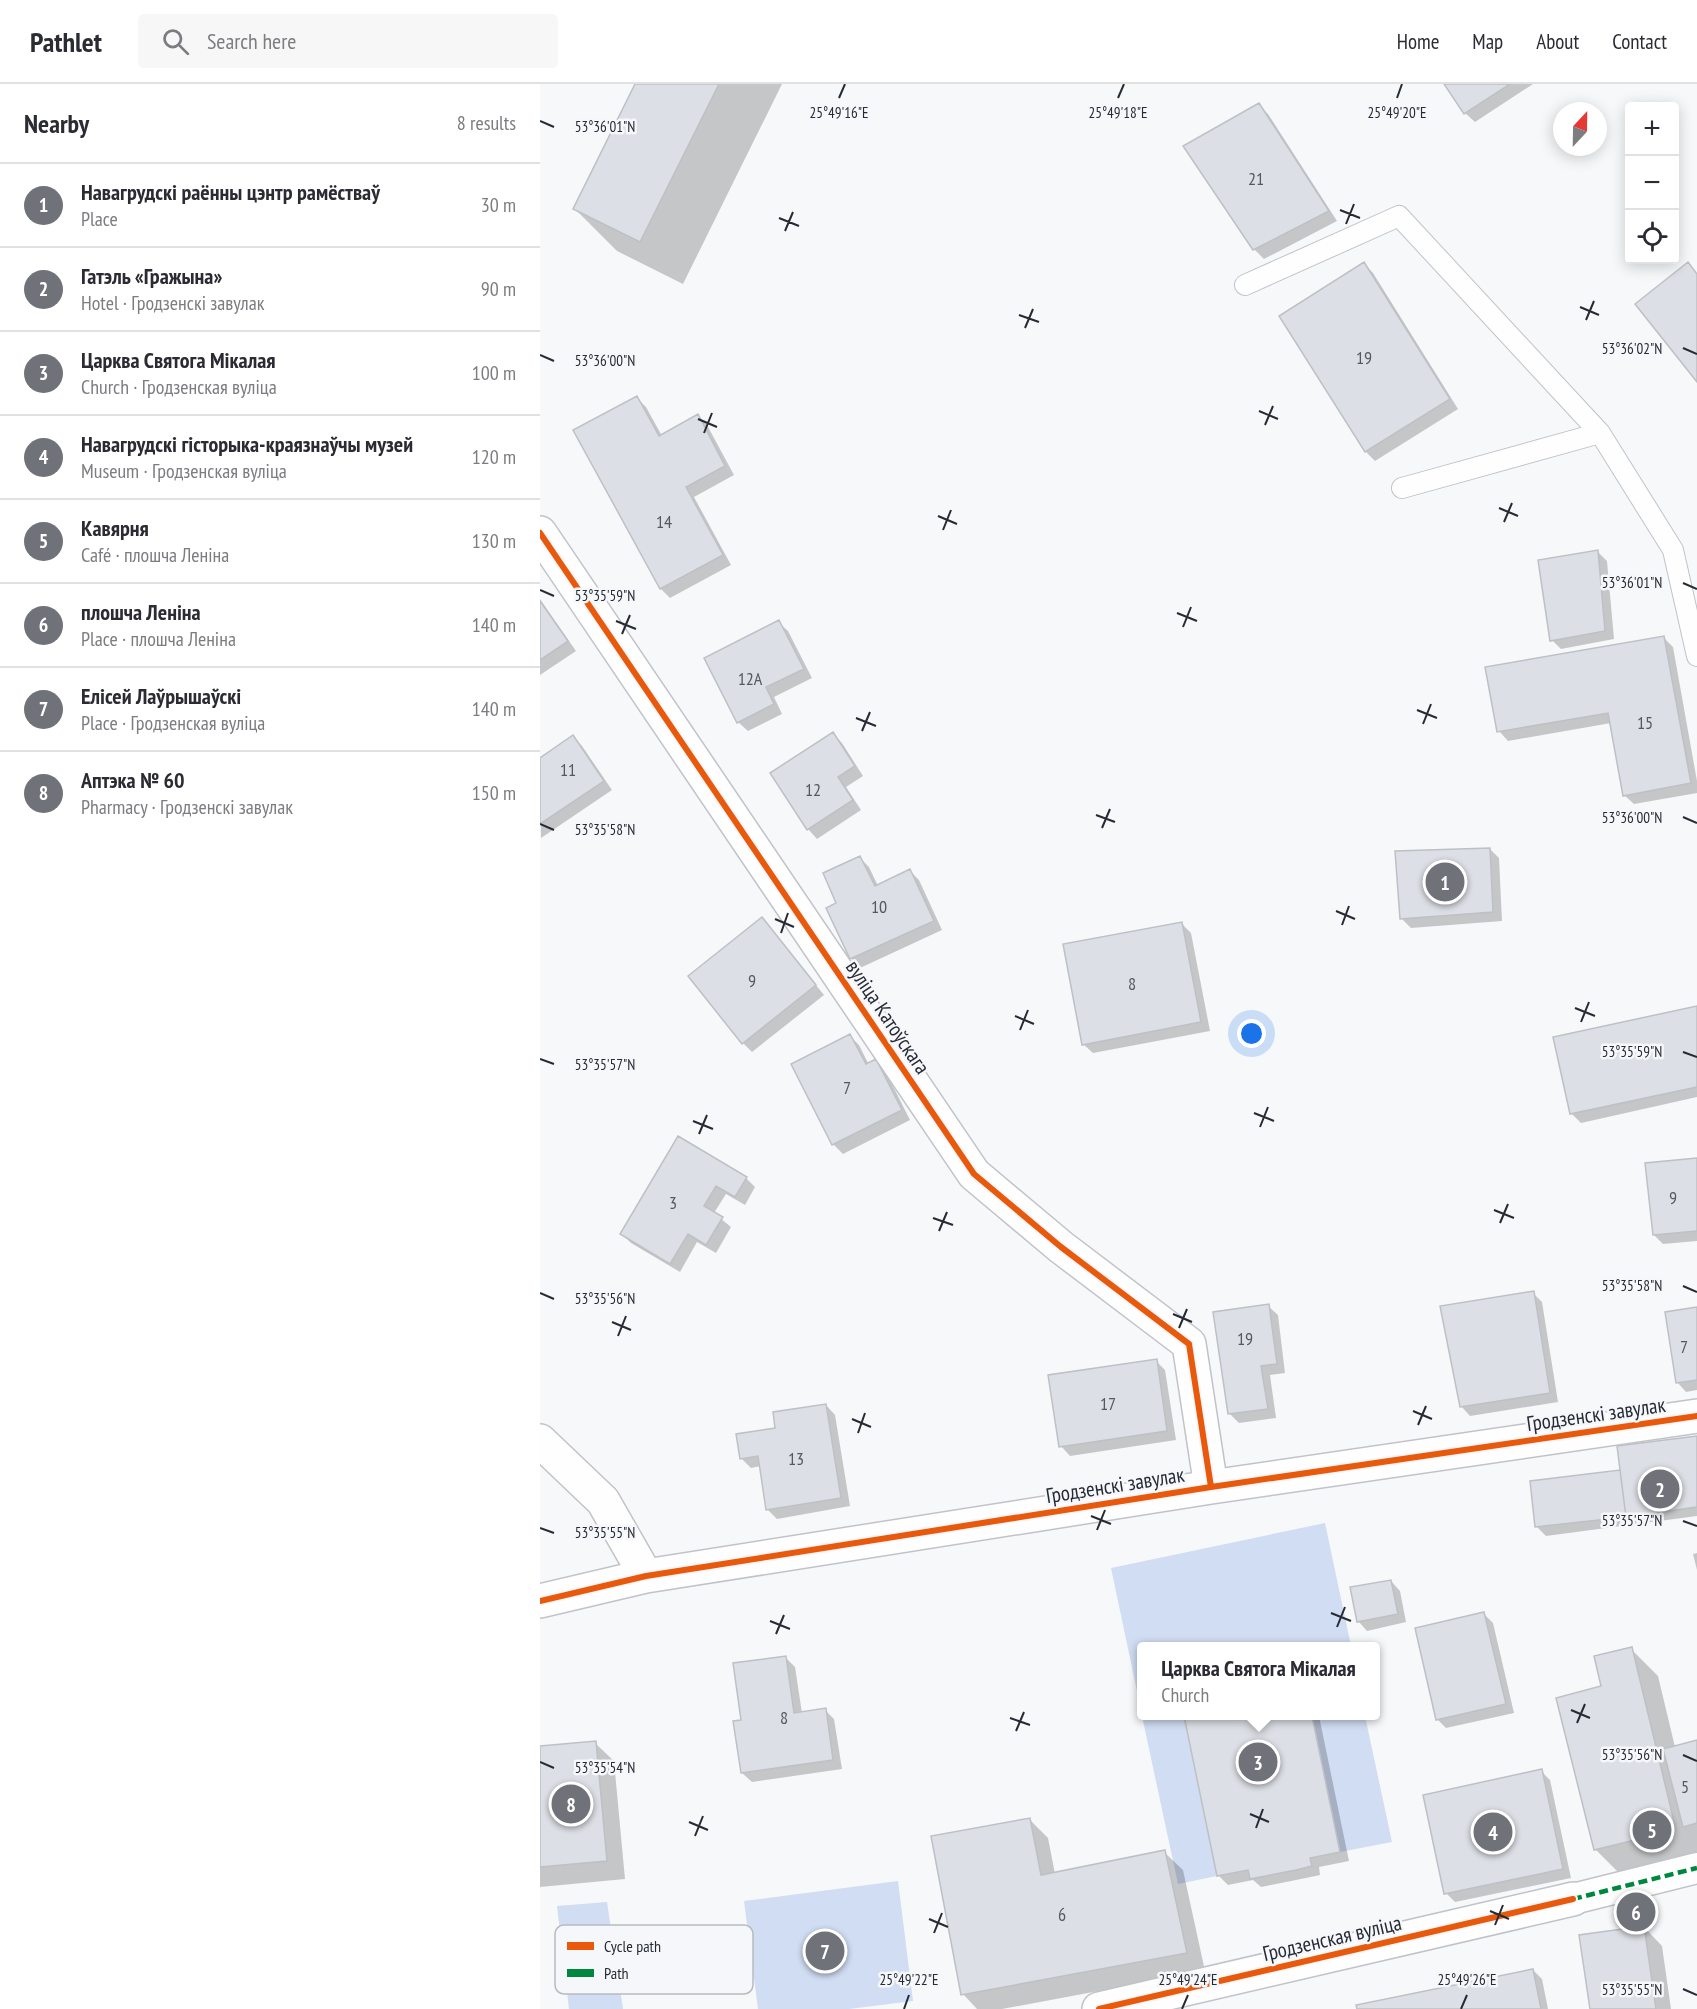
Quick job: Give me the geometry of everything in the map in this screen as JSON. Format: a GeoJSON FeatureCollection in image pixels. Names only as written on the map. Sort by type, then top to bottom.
{"type":"FeatureCollection","features":[{"type":"Feature","properties":{"kind":"street","name":"вуліца Катоўскага"},"geometry":{"type":"LineString","coordinates":[[540,533],[974,1174],[1061,1247],[1189,1344],[1211,1487]]}},
{"type":"Feature","properties":{"kind":"street","name":"Гродзенскі завулак"},"geometry":{"type":"LineString","coordinates":[[540,1601],[646,1576],[1211,1487],[1697,1416]]}},
{"type":"Feature","properties":{"kind":"street"},"geometry":{"type":"LineString","coordinates":[[540,1441],[603,1501],[646,1576]]}},
{"type":"Feature","properties":{"kind":"street"},"geometry":{"type":"LineString","coordinates":[[1573,1899],[1697,1868]]}},
{"type":"Feature","properties":{"kind":"street","name":"Гродзенская вуліца"},"geometry":{"type":"LineString","coordinates":[[1099,2009],[1573,1899]]}},
{"type":"Feature","properties":{"kind":"lane"},"geometry":{"type":"LineString","coordinates":[[1245,285],[1399,216],[1600,433],[1672,550],[1697,656]]}},
{"type":"Feature","properties":{"kind":"lane"},"geometry":{"type":"LineString","coordinates":[[1402,488],[1600,433]]}},
{"type":"Feature","properties":{"kind":"shaded area"},"geometry":{"type":"Polygon","coordinates":[[[1325,1523],[1350,1642],[1137,1642],[1137,1691],[1111,1568],[1325,1523]]]}},
{"type":"Feature","properties":{"kind":"shaded area"},"geometry":{"type":"Polygon","coordinates":[[[1143,1720],[1185,1720],[1217,1876],[1178,1884],[1143,1720]]]}},
{"type":"Feature","properties":{"kind":"shaded area"},"geometry":{"type":"Polygon","coordinates":[[[1313,1720],[1366,1720],[1392,1842],[1340,1852],[1313,1720]]]}},
{"type":"Feature","properties":{"kind":"shaded area"},"geometry":{"type":"Polygon","coordinates":[[[898,1881],[913,2001],[849,2009],[758,2009],[753,1970],[753,1925],[747,1925],[744,1901],[898,1881]]]}},
{"type":"Feature","properties":{"kind":"shaded area"},"geometry":{"type":"Polygon","coordinates":[[[607,1902],[610,1925],[559,1925],[557,1906],[607,1902]]]}},
{"type":"Feature","properties":{"kind":"shaded area"},"geometry":{"type":"Polygon","coordinates":[[[567,1994],[621,1994],[623,2009],[569,2009],[567,1994]]]}},
{"type":"Feature","properties":{"kind":"building"},"geometry":{"type":"Polygon","coordinates":[[[635,84],[719,84],[640,242],[573,209],[635,84]]]}},
{"type":"Feature","properties":{"kind":"building"},"geometry":{"type":"Polygon","coordinates":[[[1444,84],[1510,84],[1464,114],[1444,84]]]}},
{"type":"Feature","properties":{"kind":"building"},"geometry":{"type":"Polygon","coordinates":[[[1259,103],[1329,211],[1253,250],[1183,146],[1259,103]]]}},
{"type":"Feature","properties":{"kind":"building"},"geometry":{"type":"Polygon","coordinates":[[[1364,262],[1450,399],[1365,452],[1279,316],[1364,262]]]}},
{"type":"Feature","properties":{"kind":"building"},"geometry":{"type":"Polygon","coordinates":[[[1688,262],[1697,274],[1697,382],[1635,304],[1688,262]]]}},
{"type":"Feature","properties":{"kind":"building"},"geometry":{"type":"Polygon","coordinates":[[[637,396],[659,436],[698,414],[725,466],[686,487],[723,555],[660,589],[573,430],[637,396]]]}},
{"type":"Feature","properties":{"kind":"building"},"geometry":{"type":"Polygon","coordinates":[[[1598,550],[1605,631],[1550,641],[1538,560],[1598,550]]]}},
{"type":"Feature","properties":{"kind":"building"},"geometry":{"type":"Polygon","coordinates":[[[540,601],[568,641],[540,660],[540,601]]]}},
{"type":"Feature","properties":{"kind":"building"},"geometry":{"type":"Polygon","coordinates":[[[779,620],[804,669],[766,687],[774,704],[737,723],[704,658],[779,620]]]}},
{"type":"Feature","properties":{"kind":"building"},"geometry":{"type":"Polygon","coordinates":[[[1664,636],[1691,783],[1623,796],[1608,713],[1497,732],[1485,667],[1664,636]]]}},
{"type":"Feature","properties":{"kind":"building"},"geometry":{"type":"Polygon","coordinates":[[[833,732],[855,766],[838,777],[853,800],[807,830],[770,773],[833,732]]]}},
{"type":"Feature","properties":{"kind":"building"},"geometry":{"type":"Polygon","coordinates":[[[573,735],[604,781],[540,824],[540,758],[573,735]]]}},
{"type":"Feature","properties":{"kind":"building"},"geometry":{"type":"Polygon","coordinates":[[[1490,848],[1493,912],[1400,919],[1395,851],[1490,848]]]}},
{"type":"Feature","properties":{"kind":"building"},"geometry":{"type":"Polygon","coordinates":[[[860,856],[875,886],[910,869],[934,921],[850,959],[826,908],[836,903],[823,873],[860,856]]]}},
{"type":"Feature","properties":{"kind":"building"},"geometry":{"type":"Polygon","coordinates":[[[762,917],[816,985],[742,1044],[688,976],[762,917]]]}},
{"type":"Feature","properties":{"kind":"building"},"geometry":{"type":"Polygon","coordinates":[[[1182,922],[1201,1022],[1082,1045],[1063,944],[1182,922]]]}},
{"type":"Feature","properties":{"kind":"building"},"geometry":{"type":"Polygon","coordinates":[[[1697,1006],[1697,1087],[1570,1114],[1553,1037],[1697,1006]]]}},
{"type":"Feature","properties":{"kind":"building"},"geometry":{"type":"Polygon","coordinates":[[[850,1034],[866,1064],[876,1059],[902,1110],[832,1145],[791,1064],[850,1034]]]}},
{"type":"Feature","properties":{"kind":"building"},"geometry":{"type":"Polygon","coordinates":[[[678,1136],[747,1177],[735,1197],[716,1186],[704,1206],[723,1217],[706,1245],[688,1234],[670,1264],[620,1234],[678,1136]]]}},
{"type":"Feature","properties":{"kind":"building"},"geometry":{"type":"Polygon","coordinates":[[[1697,1158],[1697,1231],[1653,1235],[1645,1163],[1697,1158]]]}},
{"type":"Feature","properties":{"kind":"building"},"geometry":{"type":"Polygon","coordinates":[[[1534,1291],[1550,1393],[1460,1407],[1440,1306],[1534,1291]]]}},
{"type":"Feature","properties":{"kind":"building"},"geometry":{"type":"Polygon","coordinates":[[[1269,1304],[1277,1364],[1261,1366],[1268,1409],[1228,1414],[1213,1312],[1269,1304]]]}},
{"type":"Feature","properties":{"kind":"building"},"geometry":{"type":"Polygon","coordinates":[[[1697,1307],[1697,1380],[1676,1383],[1665,1312],[1697,1307]]]}},
{"type":"Feature","properties":{"kind":"building"},"geometry":{"type":"Polygon","coordinates":[[[1157,1359],[1167,1431],[1059,1447],[1048,1375],[1157,1359]]]}},
{"type":"Feature","properties":{"kind":"building"},"geometry":{"type":"Polygon","coordinates":[[[826,1404],[841,1498],[766,1510],[758,1456],[740,1459],[736,1434],[775,1428],[773,1412],[826,1404]]]}},
{"type":"Feature","properties":{"kind":"building"},"geometry":{"type":"Polygon","coordinates":[[[1697,1436],[1697,1507],[1626,1517],[1617,1446],[1697,1436]]]}},
{"type":"Feature","properties":{"kind":"building"},"geometry":{"type":"Polygon","coordinates":[[[1620,1470],[1626,1517],[1535,1527],[1530,1481],[1620,1470]]]}},
{"type":"Feature","properties":{"kind":"building"},"geometry":{"type":"Polygon","coordinates":[[[1391,1580],[1398,1614],[1357,1622],[1350,1587],[1391,1580]]]}},
{"type":"Feature","properties":{"kind":"building"},"geometry":{"type":"Polygon","coordinates":[[[1484,1612],[1506,1704],[1436,1720],[1415,1628],[1484,1612]]]}},
{"type":"Feature","properties":{"kind":"building"},"geometry":{"type":"Polygon","coordinates":[[[1632,1647],[1676,1830],[1594,1850],[1556,1698],[1601,1686],[1594,1656],[1632,1647]]]}},
{"type":"Feature","properties":{"kind":"building"},"geometry":{"type":"Polygon","coordinates":[[[786,1656],[794,1713],[826,1708],[833,1760],[741,1773],[733,1721],[741,1720],[733,1663],[786,1656]]]}},
{"type":"Feature","properties":{"kind":"building"},"geometry":{"type":"Polygon","coordinates":[[[1185,1720],[1313,1720],[1340,1852],[1310,1858],[1312,1866],[1250,1879],[1248,1870],[1217,1876],[1185,1720]]]}},
{"type":"Feature","properties":{"kind":"building"},"geometry":{"type":"Polygon","coordinates":[[[1697,1740],[1697,1823],[1683,1827],[1663,1749],[1697,1740]]]}},
{"type":"Feature","properties":{"kind":"building"},"geometry":{"type":"Polygon","coordinates":[[[596,1741],[607,1861],[540,1867],[540,1746],[596,1741]]]}},
{"type":"Feature","properties":{"kind":"building"},"geometry":{"type":"Polygon","coordinates":[[[1542,1769],[1563,1869],[1444,1894],[1423,1795],[1542,1769]]]}},
{"type":"Feature","properties":{"kind":"building"},"geometry":{"type":"Polygon","coordinates":[[[1030,1818],[1041,1875],[1165,1850],[1187,1953],[961,1995],[931,1836],[1030,1818]]]}},
{"type":"Feature","properties":{"kind":"building"},"geometry":{"type":"Polygon","coordinates":[[[1644,1926],[1656,2009],[1590,2009],[1579,1935],[1644,1926]]]}},
{"type":"Feature","properties":{"kind":"building"},"geometry":{"type":"Polygon","coordinates":[[[1533,1969],[1541,2009],[1357,2009],[1356,2005],[1533,1969]]]}},
{"type":"Feature","properties":{"kind":"marked path"},"geometry":{"type":"LineString","coordinates":[[1573,1899],[1697,1868]]}},
{"type":"Feature","properties":{"kind":"cycle path"},"geometry":{"type":"LineString","coordinates":[[540,533],[974,1174],[1061,1247],[1189,1344],[1211,1487]]}},
{"type":"Feature","properties":{"kind":"cycle path"},"geometry":{"type":"LineString","coordinates":[[540,1601],[646,1576],[1211,1487],[1697,1416]]}},
{"type":"Feature","properties":{"kind":"cycle path"},"geometry":{"type":"LineString","coordinates":[[1099,2009],[1573,1899]]}},
{"type":"Feature","properties":{"kind":"place","name":"Навагрудскі раённы цэнтр рамёстваў"},"geometry":{"type":"Point","coordinates":[1445,882]}},
{"type":"Feature","properties":{"kind":"place","name":"Гатэль «Гражына»"},"geometry":{"type":"Point","coordinates":[1660,1489]}},
{"type":"Feature","properties":{"kind":"place","name":"Царква Святога Мікалая"},"geometry":{"type":"Point","coordinates":[1258,1762]}},
{"type":"Feature","properties":{"kind":"place","name":"Аптэка № 60"},"geometry":{"type":"Point","coordinates":[571,1804]}},
{"type":"Feature","properties":{"kind":"place","name":"Кавярня"},"geometry":{"type":"Point","coordinates":[1652,1830]}},
{"type":"Feature","properties":{"kind":"place","name":"Навагрудскі гісторыка-краязнаўчы музей"},"geometry":{"type":"Point","coordinates":[1493,1832]}},
{"type":"Feature","properties":{"kind":"place","name":"плошча Леніна"},"geometry":{"type":"Point","coordinates":[1636,1912]}},
{"type":"Feature","properties":{"kind":"place","name":"Елісей Лаўрышаўскі"},"geometry":{"type":"Point","coordinates":[825,1951]}}]}
